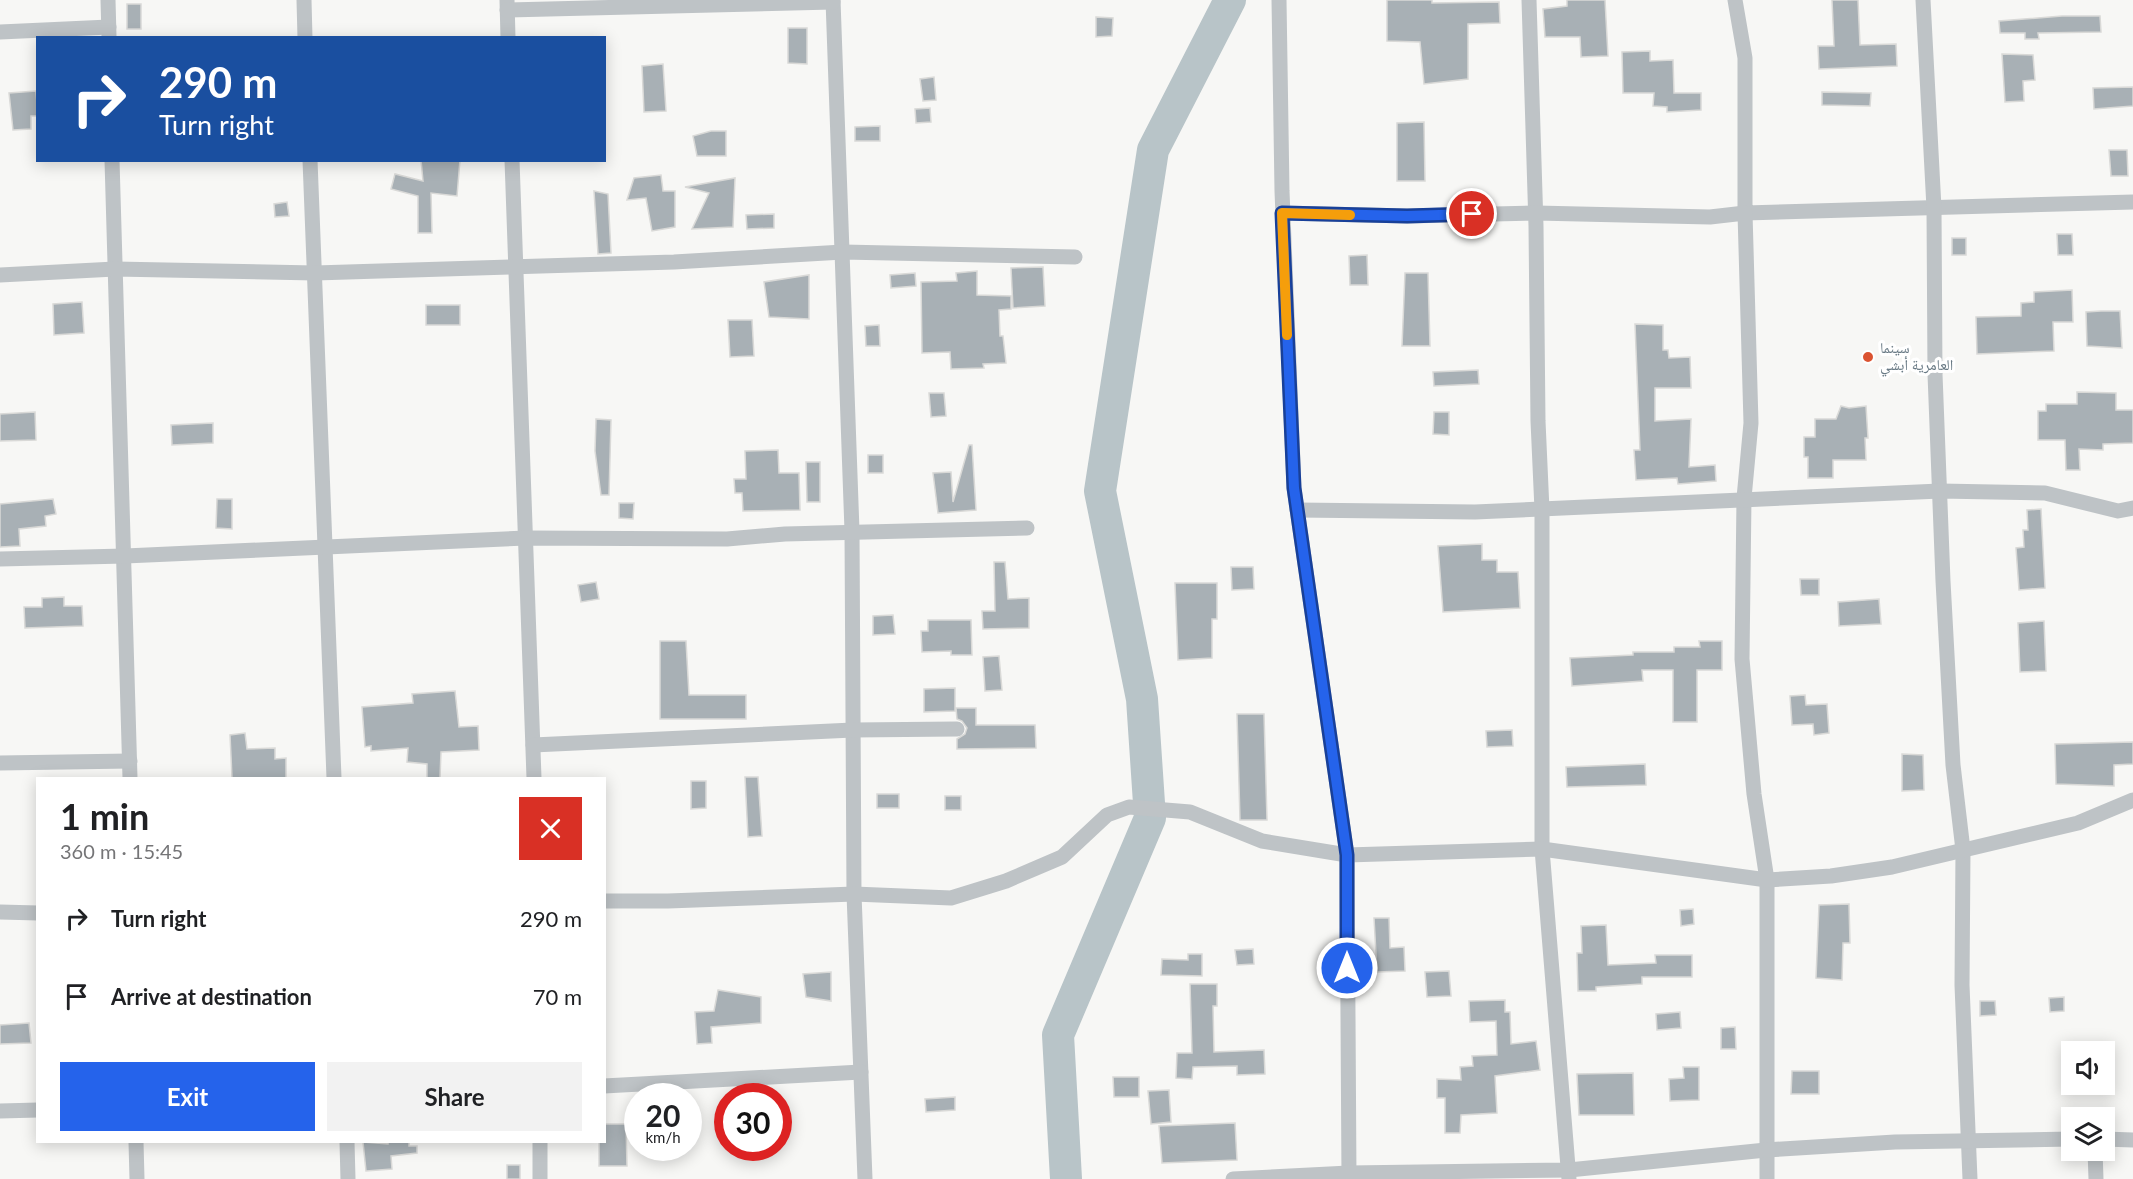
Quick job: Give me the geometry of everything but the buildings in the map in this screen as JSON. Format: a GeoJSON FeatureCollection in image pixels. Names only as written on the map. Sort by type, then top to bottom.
{"type":"FeatureCollection","features":[{"type":"Feature","properties":{"kind":"street"},"geometry":{"type":"LineString","coordinates":[[0,32],[109,32],[108,0]]}},
{"type":"Feature","properties":{"kind":"street"},"geometry":{"type":"LineString","coordinates":[[304,0],[305,36]]}},
{"type":"Feature","properties":{"kind":"street"},"geometry":{"type":"LineString","coordinates":[[1279,0],[1282,213],[1288,386],[1298,510],[1347,855],[1349,1176]]}},
{"type":"Feature","properties":{"kind":"street"},"geometry":{"type":"LineString","coordinates":[[1529,0],[1542,510],[1542,849],[1569,1175]]}},
{"type":"Feature","properties":{"kind":"street"},"geometry":{"type":"LineString","coordinates":[[1735,0],[1745,58],[1745,213],[1751,423],[1744,498],[1742,659],[1754,794],[1767,880],[1767,1179]]}},
{"type":"Feature","properties":{"kind":"street"},"geometry":{"type":"LineString","coordinates":[[1923,0],[1934,208],[1935,374],[1940,491],[1953,765],[1963,850],[1962,985],[1970,1179]]}},
{"type":"Feature","properties":{"kind":"street"},"geometry":{"type":"LineString","coordinates":[[508,36],[507,5],[833,1],[852,531],[854,894],[865,1179]]}},
{"type":"Feature","properties":{"kind":"street"},"geometry":{"type":"LineString","coordinates":[[112,162],[130,777]]}},
{"type":"Feature","properties":{"kind":"street"},"geometry":{"type":"LineString","coordinates":[[310,162],[334,777]]}},
{"type":"Feature","properties":{"kind":"street"},"geometry":{"type":"LineString","coordinates":[[512,162],[534,777]]}},
{"type":"Feature","properties":{"kind":"street"},"geometry":{"type":"LineString","coordinates":[[1282,213],[1407,216],[1536,213],[1710,217],[1745,213],[2133,202]]}},
{"type":"Feature","properties":{"kind":"street"},"geometry":{"type":"LineString","coordinates":[[0,275],[115,269],[315,273],[674,262],[843,252],[1075,257]]}},
{"type":"Feature","properties":{"kind":"street"},"geometry":{"type":"LineString","coordinates":[[1298,510],[1542,510],[1744,498],[1940,491],[2044,493],[2118,511],[2133,508]]}},
{"type":"Feature","properties":{"kind":"street"},"geometry":{"type":"LineString","coordinates":[[0,559],[125,556],[526,538],[728,539],[852,531],[1027,528]]}},
{"type":"Feature","properties":{"kind":"street"},"geometry":{"type":"LineString","coordinates":[[533,745],[853,730],[957,729]]}},
{"type":"Feature","properties":{"kind":"street"},"geometry":{"type":"LineString","coordinates":[[0,763],[130,760]]}},
{"type":"Feature","properties":{"kind":"street"},"geometry":{"type":"LineString","coordinates":[[606,900],[668,902],[854,894],[951,898],[1006,881],[1062,857],[1107,815],[1129,807],[1190,812],[1262,841],[1347,855],[1542,849],[1767,880],[1831,876],[1892,867],[2078,823],[2133,800]]}},
{"type":"Feature","properties":{"kind":"street"},"geometry":{"type":"LineString","coordinates":[[0,912],[36,913]]}},
{"type":"Feature","properties":{"kind":"street"},"geometry":{"type":"LineString","coordinates":[[606,1086],[861,1072]]}},
{"type":"Feature","properties":{"kind":"street"},"geometry":{"type":"LineString","coordinates":[[0,1111],[36,1110]]}},
{"type":"Feature","properties":{"kind":"street"},"geometry":{"type":"LineString","coordinates":[[1233,1179],[1569,1175],[1766,1150],[1895,1142],[2061,1139]]}},
{"type":"Feature","properties":{"kind":"street"},"geometry":{"type":"LineString","coordinates":[[2115,1139],[2133,1140]]}},
{"type":"Feature","properties":{"kind":"street"},"geometry":{"type":"LineString","coordinates":[[136,1143],[137,1179]]}},
{"type":"Feature","properties":{"kind":"street"},"geometry":{"type":"LineString","coordinates":[[347,1143],[348,1179]]}},
{"type":"Feature","properties":{"kind":"street"},"geometry":{"type":"LineString","coordinates":[[540,1143],[540,1179]]}},
{"type":"Feature","properties":{"kind":"street"},"geometry":{"type":"LineString","coordinates":[[2095,1161],[2096,1179]]}},
{"type":"Feature","properties":{"kind":"waterway"},"geometry":{"type":"LineString","coordinates":[[1066,1179],[1058,1035],[1150,818],[1142,699],[1100,491],[1153,150],[1230,0]]}},
{"type":"Feature","properties":{"kind":"slow traffic"},"geometry":{"type":"LineString","coordinates":[[1287,335],[1282,213],[1350,215]]}},
{"type":"Feature","properties":{"kind":"place","name":"سينما العامرية أبشي"},"geometry":{"type":"Point","coordinates":[1868,357]}},
{"type":"Feature","properties":{"kind":"route"},"geometry":{"type":"LineString","coordinates":[[1347,968],[1347,855],[1294,488],[1282,213],[1407,216],[1472,214]]}}]}
